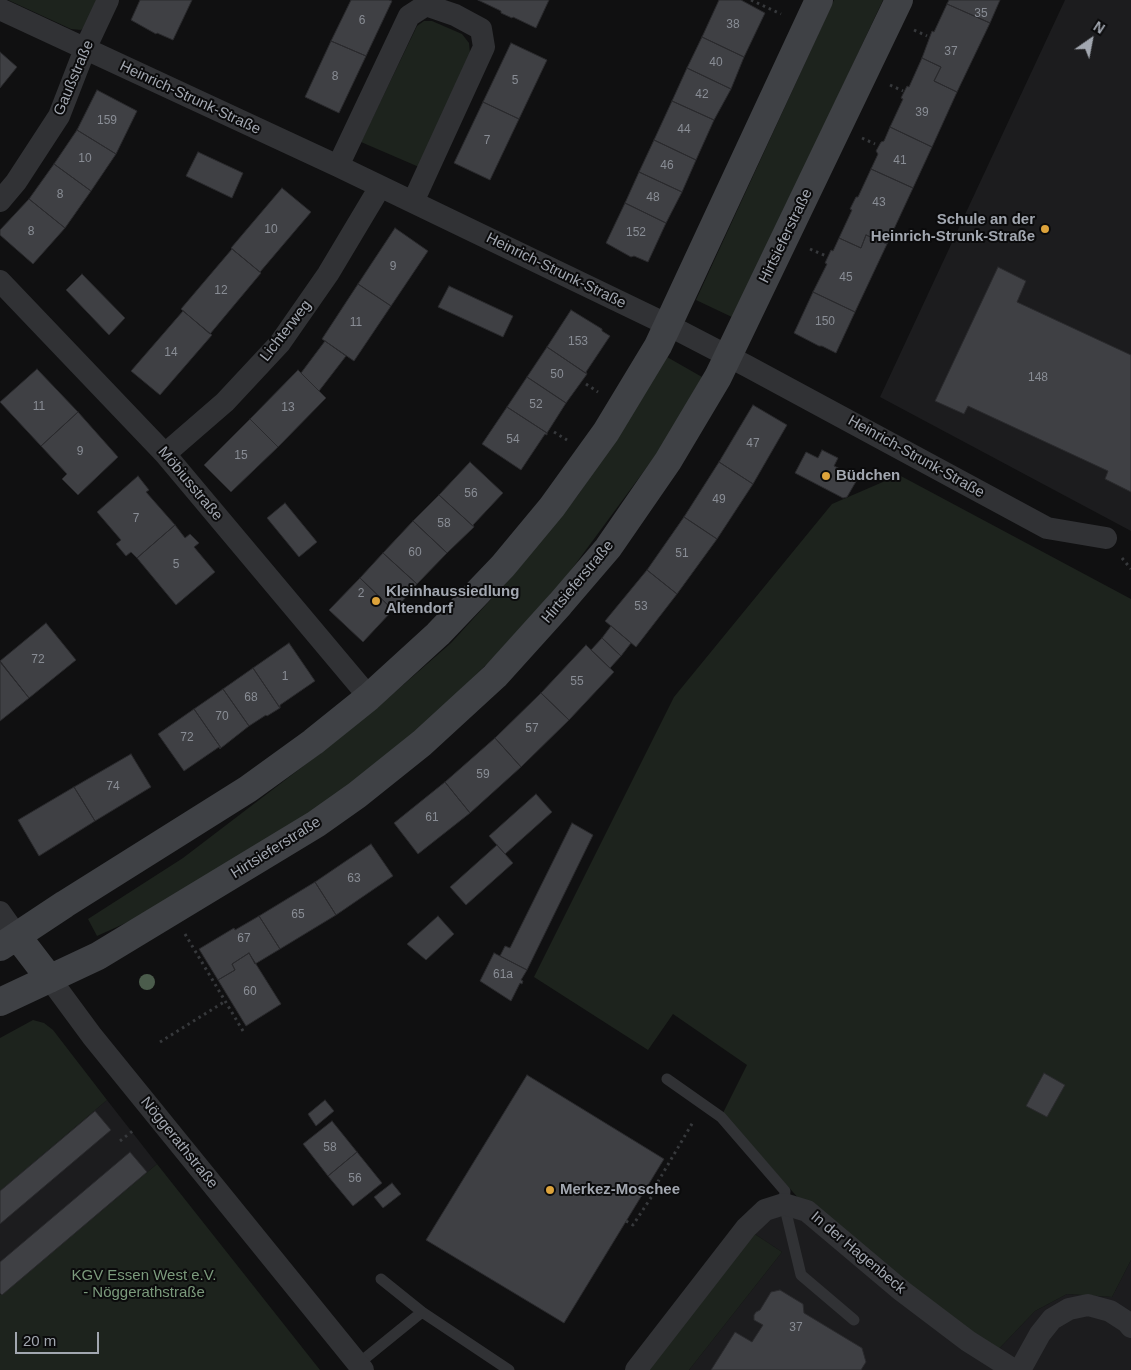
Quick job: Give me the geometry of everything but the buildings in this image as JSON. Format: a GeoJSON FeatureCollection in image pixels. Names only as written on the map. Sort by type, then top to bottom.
{"type":"FeatureCollection","features":[{"type":"Feature","properties":{"kind":"main road"},"geometry":{"type":"LineString","coordinates":[[8,942],[248,789],[313,742],[369,697],[438,634],[503,566],[552,507],[606,432],[658,346],[819,0]]}},
{"type":"Feature","properties":{"kind":"main road","name":"Hirtsieferstraße"},"geometry":{"type":"LineString","coordinates":[[0,1002],[98,956],[316,824],[357,795],[422,743],[496,676],[608,548],[668,462],[728,356],[899,0]]}},
{"type":"Feature","properties":{"kind":"main road","name":"Nöggerathstraße"},"geometry":{"type":"LineString","coordinates":[[8,942],[50,979]]}},
{"type":"Feature","properties":{"kind":"street","name":"Gaußstraße"},"geometry":{"type":"LineString","coordinates":[[0,201],[16,182],[59,116],[85,49],[108,0]]}},
{"type":"Feature","properties":{"kind":"street"},"geometry":{"type":"LineString","coordinates":[[338,166],[409,16],[426,5],[458,8],[481,29],[484,47],[413,202]]}},
{"type":"Feature","properties":{"kind":"street","name":"Heinrich-Strunk-Straße"},"geometry":{"type":"LineString","coordinates":[[0,9],[338,166],[668,325],[1047,528],[1106,538]]}},
{"type":"Feature","properties":{"kind":"street","name":"Lichterweg"},"geometry":{"type":"LineString","coordinates":[[165,454],[225,402],[280,342],[328,274],[380,187]]}},
{"type":"Feature","properties":{"kind":"street","name":"Möbiusstraße"},"geometry":{"type":"LineString","coordinates":[[0,281],[165,454],[369,697]]}},
{"type":"Feature","properties":{"kind":"street","name":"Nöggerathstraße"},"geometry":{"type":"LineString","coordinates":[[0,912],[8,942]]}},
{"type":"Feature","properties":{"kind":"street","name":"Nöggerathstraße"},"geometry":{"type":"LineString","coordinates":[[50,979],[92,1036],[361,1367]]}},
{"type":"Feature","properties":{"kind":"street"},"geometry":{"type":"LineString","coordinates":[[636,1370],[746,1228],[765,1210],[784,1204]]}},
{"type":"Feature","properties":{"kind":"street","name":"In der Hagenbeck"},"geometry":{"type":"LineString","coordinates":[[784,1204],[807,1211],[902,1291],[961,1336],[1014,1370]]}},
{"type":"Feature","properties":{"kind":"street"},"geometry":{"type":"LineString","coordinates":[[1020,1370],[1040,1334],[1052,1319],[1069,1309],[1088,1305],[1110,1311],[1129,1324]]}},
{"type":"Feature","properties":{"kind":"lane"},"geometry":{"type":"LineString","coordinates":[[668,1079],[721,1117],[785,1191],[784,1204],[801,1275],[854,1320]]}},
{"type":"Feature","properties":{"kind":"lane"},"geometry":{"type":"LineString","coordinates":[[381,1279],[422,1312],[508,1370]]}},
{"type":"Feature","properties":{"kind":"lane"},"geometry":{"type":"LineString","coordinates":[[361,1367],[422,1312]]}},
{"type":"Feature","properties":{"kind":"path"},"geometry":{"type":"LineString","coordinates":[[751,0],[807,25]]}},
{"type":"Feature","properties":{"kind":"path"},"geometry":{"type":"LineString","coordinates":[[889,84],[903,91]]}},
{"type":"Feature","properties":{"kind":"path"},"geometry":{"type":"LineString","coordinates":[[857,135],[875,144]]}},
{"type":"Feature","properties":{"kind":"path"},"geometry":{"type":"LineString","coordinates":[[804,246],[826,256]]}},
{"type":"Feature","properties":{"kind":"path"},"geometry":{"type":"LineString","coordinates":[[184,932],[242,1031]]}},
{"type":"Feature","properties":{"kind":"path"},"geometry":{"type":"LineString","coordinates":[[160,1042],[224,1002]]}},
{"type":"Feature","properties":{"kind":"path"},"geometry":{"type":"LineString","coordinates":[[626,1222],[633,1225],[656,1190],[656,1185],[693,1123],[689,1114],[703,1103]]}},
{"type":"Feature","properties":{"kind":"path"},"geometry":{"type":"LineString","coordinates":[[120,1141],[133,1130]]}},
{"type":"Feature","properties":{"kind":"shaded area","name":"Schule an der Heinrich-Strunk-Straße"},"geometry":{"type":"Polygon","coordinates":[[[1065,0],[1131,0],[1131,531],[880,397],[1065,0]]]}},
{"type":"Feature","properties":{"kind":"shaded area"},"geometry":{"type":"Polygon","coordinates":[[[107,1100],[157,1164],[2,1295],[0,1294],[0,1191],[107,1100]]]}},
{"type":"Feature","properties":{"kind":"shaded area"},"geometry":{"type":"Polygon","coordinates":[[[785,1207],[1011,1370],[689,1370],[782,1252],[747,1229],[785,1207]]]}},
{"type":"Feature","properties":{"kind":"shaded area"},"geometry":{"type":"Polygon","coordinates":[[[1131,1260],[1131,1370],[1017,1370],[992,1356],[1035,1311],[1067,1294],[1112,1297],[1131,1260]]]}},
{"type":"Feature","properties":{"kind":"green space"},"geometry":{"type":"Polygon","coordinates":[[[8,0],[99,0],[88,25],[81,30],[71,29],[8,0]]]}},
{"type":"Feature","properties":{"kind":"green space"},"geometry":{"type":"Polygon","coordinates":[[[834,0],[883,0],[734,318],[696,300],[834,0]]]}},
{"type":"Feature","properties":{"kind":"green space"},"geometry":{"type":"Polygon","coordinates":[[[424,21],[432,21],[462,34],[469,43],[470,53],[419,167],[361,142],[417,26],[424,21]]]}},
{"type":"Feature","properties":{"kind":"green space"},"geometry":{"type":"Polygon","coordinates":[[[667,357],[702,377],[661,448],[563,581],[490,661],[427,722],[351,784],[280,833],[139,917],[97,936],[88,919],[183,858],[331,745],[451,643],[514,574],[578,495],[625,425],[667,357]]]}},
{"type":"Feature","properties":{"kind":"green space"},"geometry":{"type":"Polygon","coordinates":[[[899,475],[1131,599],[1131,1260],[1112,1297],[1067,1294],[1035,1311],[992,1356],[808,1209],[723,1113],[747,1065],[673,1014],[648,1050],[534,977],[674,697],[832,504],[899,475]]]}},
{"type":"Feature","properties":{"kind":"green space"},"geometry":{"type":"Polygon","coordinates":[[[33,1020],[44,1023],[53,1030],[107,1100],[0,1191],[0,1038],[33,1020]]]}},
{"type":"Feature","properties":{"kind":"green space","name":"KGV Essen West e.V. - Nöggerathstraße"},"geometry":{"type":"Polygon","coordinates":[[[157,1164],[320,1370],[0,1370],[0,1294],[2,1295],[157,1164]]]}},
{"type":"Feature","properties":{"kind":"green space"},"geometry":{"type":"Polygon","coordinates":[[[747,1229],[782,1252],[689,1370],[638,1370],[747,1229]]]}},
{"type":"Feature","properties":{"kind":"place","name":"Schule an der Heinrich-Strunk-Straße"},"geometry":{"type":"Point","coordinates":[1045,229]}},
{"type":"Feature","properties":{"kind":"place","name":"Büdchen"},"geometry":{"type":"Point","coordinates":[826,476]}},
{"type":"Feature","properties":{"kind":"place","name":"Kleinhaussiedlung Altendorf"},"geometry":{"type":"Point","coordinates":[376,601]}},
{"type":"Feature","properties":{"kind":"place","name":"Merkez-Moschee"},"geometry":{"type":"Point","coordinates":[550,1190]}}]}
